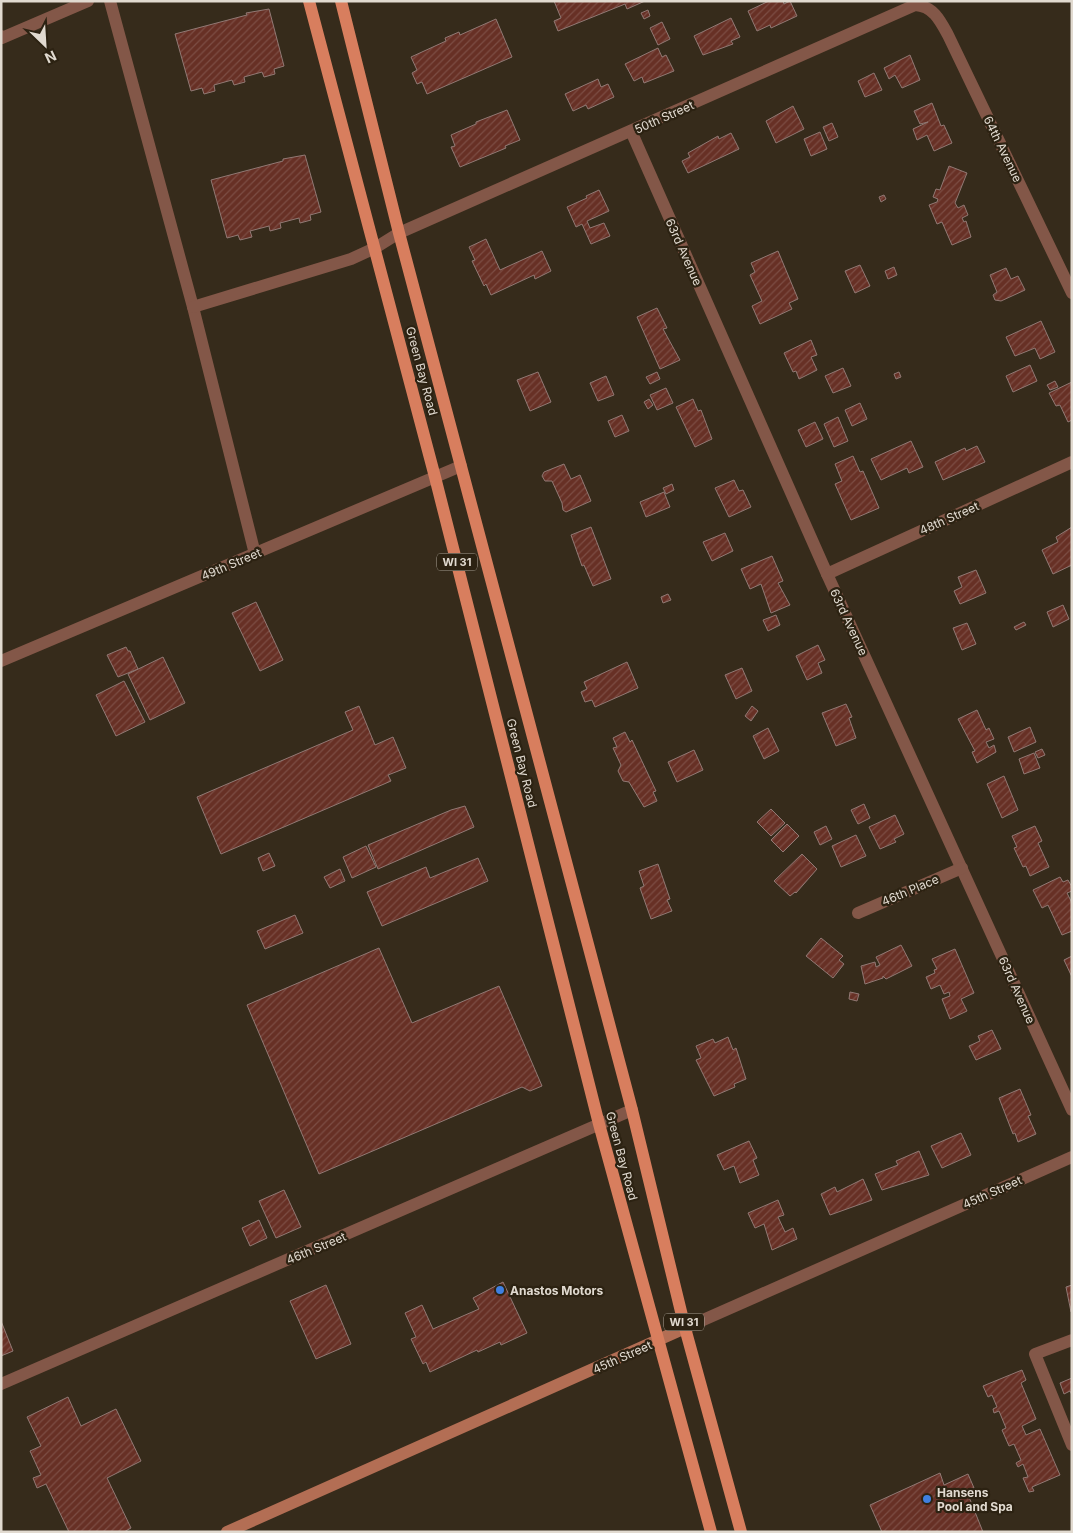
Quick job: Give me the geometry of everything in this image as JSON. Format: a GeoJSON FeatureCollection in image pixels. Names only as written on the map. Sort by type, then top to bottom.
{"type":"FeatureCollection","features":[{"type":"Feature","properties":{"kind":"main road","name":"Green Bay Road"},"geometry":{"type":"LineString","coordinates":[[309,1],[435,477],[600,1124],[711,1532]]}},
{"type":"Feature","properties":{"kind":"main road","name":"Green Bay Road"},"geometry":{"type":"LineString","coordinates":[[341,1],[399,233],[632,1110],[685,1328],[741,1532]]}},
{"type":"Feature","properties":{"kind":"street"},"geometry":{"type":"LineString","coordinates":[[1,36],[2,38],[88,1]]}},
{"type":"Feature","properties":{"kind":"street"},"geometry":{"type":"LineString","coordinates":[[110,1],[193,307],[255,554]]}},
{"type":"Feature","properties":{"kind":"street","name":"50th Street"},"geometry":{"type":"LineString","coordinates":[[193,307],[351,259],[375,248],[399,233],[908,7],[915,5],[929,8]]}},
{"type":"Feature","properties":{"kind":"street","name":"64th Avenue"},"geometry":{"type":"LineString","coordinates":[[929,8],[940,19],[1072,293]]}},
{"type":"Feature","properties":{"kind":"street","name":"63rd Avenue"},"geometry":{"type":"LineString","coordinates":[[631,131],[827,574],[1072,1110]]}},
{"type":"Feature","properties":{"kind":"street","name":"48th Street"},"geometry":{"type":"LineString","coordinates":[[827,574],[1072,462]]}},
{"type":"Feature","properties":{"kind":"street","name":"49th Street"},"geometry":{"type":"LineString","coordinates":[[1,661],[461,466]]}},
{"type":"Feature","properties":{"kind":"street","name":"46th Place"},"geometry":{"type":"LineString","coordinates":[[858,913],[962,868]]}},
{"type":"Feature","properties":{"kind":"street","name":"46th Street"},"geometry":{"type":"LineString","coordinates":[[1,1384],[632,1110]]}},
{"type":"Feature","properties":{"kind":"street","name":"45th Street"},"geometry":{"type":"LineString","coordinates":[[227,1532],[1072,1157]]}},
{"type":"Feature","properties":{"kind":"street"},"geometry":{"type":"LineString","coordinates":[[1072,1340],[1035,1354],[1072,1445]]}},
{"type":"Feature","properties":{"kind":"building"},"geometry":{"type":"Polygon","coordinates":[[[554,1],[645,1],[627,9],[625,4],[558,31],[554,21],[561,18],[554,1]]]}},
{"type":"Feature","properties":{"kind":"building"},"geometry":{"type":"Polygon","coordinates":[[[769,1],[783,1],[784,4],[790,1],[797,16],[771,28],[770,25],[757,31],[748,11],[769,1]]]}},
{"type":"Feature","properties":{"kind":"building"},"geometry":{"type":"Polygon","coordinates":[[[269,9],[284,66],[274,69],[275,74],[264,77],[262,72],[244,77],[245,82],[234,85],[232,80],[214,85],[215,91],[204,94],[202,88],[191,91],[175,34],[247,15],[246,13],[269,9]]]}},
{"type":"Feature","properties":{"kind":"building"},"geometry":{"type":"Polygon","coordinates":[[[648,10],[650,16],[644,19],[641,13],[648,10]]]}},
{"type":"Feature","properties":{"kind":"building"},"geometry":{"type":"Polygon","coordinates":[[[731,18],[740,37],[731,41],[733,44],[703,55],[694,36],[731,18]]]}},
{"type":"Feature","properties":{"kind":"building"},"geometry":{"type":"Polygon","coordinates":[[[496,19],[512,57],[427,94],[422,82],[417,84],[412,73],[417,70],[411,57],[446,41],[445,38],[459,32],[460,35],[496,19]]]}},
{"type":"Feature","properties":{"kind":"building"},"geometry":{"type":"Polygon","coordinates":[[[662,22],[670,39],[658,45],[650,28],[662,22]]]}},
{"type":"Feature","properties":{"kind":"building"},"geometry":{"type":"Polygon","coordinates":[[[658,48],[662,57],[666,55],[674,71],[644,83],[642,77],[634,81],[625,64],[658,48]]]}},
{"type":"Feature","properties":{"kind":"building"},"geometry":{"type":"Polygon","coordinates":[[[910,55],[920,80],[902,88],[895,75],[889,79],[884,68],[910,55]]]}},
{"type":"Feature","properties":{"kind":"building"},"geometry":{"type":"Polygon","coordinates":[[[874,73],[882,90],[865,97],[858,81],[874,73]]]}},
{"type":"Feature","properties":{"kind":"building"},"geometry":{"type":"Polygon","coordinates":[[[598,79],[601,87],[608,84],[614,97],[588,109],[586,105],[573,111],[565,94],[598,79]]]}},
{"type":"Feature","properties":{"kind":"building"},"geometry":{"type":"Polygon","coordinates":[[[932,103],[941,126],[944,125],[952,143],[934,151],[927,135],[917,140],[913,129],[928,122],[920,124],[914,111],[932,103]]]}},
{"type":"Feature","properties":{"kind":"building"},"geometry":{"type":"Polygon","coordinates":[[[793,106],[804,129],[776,143],[766,121],[793,106]]]}},
{"type":"Feature","properties":{"kind":"building"},"geometry":{"type":"Polygon","coordinates":[[[507,110],[520,140],[505,146],[506,148],[460,167],[451,147],[455,146],[451,135],[476,124],[476,122],[507,110]]]}},
{"type":"Feature","properties":{"kind":"building"},"geometry":{"type":"Polygon","coordinates":[[[832,123],[838,137],[829,141],[823,127],[832,123]]]}},
{"type":"Feature","properties":{"kind":"building"},"geometry":{"type":"Polygon","coordinates":[[[820,132],[827,149],[811,156],[804,139],[820,132]]]}},
{"type":"Feature","properties":{"kind":"building"},"geometry":{"type":"Polygon","coordinates":[[[731,133],[739,149],[688,173],[682,161],[690,157],[688,153],[718,136],[719,139],[731,133]]]}},
{"type":"Feature","properties":{"kind":"building"},"geometry":{"type":"Polygon","coordinates":[[[305,155],[321,212],[310,215],[311,220],[300,223],[299,218],[280,223],[281,228],[270,231],[269,226],[250,231],[252,237],[240,240],[238,235],[227,238],[211,180],[283,161],[283,159],[305,155]]]}},
{"type":"Feature","properties":{"kind":"building"},"geometry":{"type":"Polygon","coordinates":[[[949,166],[967,173],[955,203],[958,208],[964,205],[968,215],[962,218],[964,222],[966,221],[971,237],[952,245],[942,222],[937,224],[929,205],[937,202],[938,199],[933,197],[936,189],[940,190],[949,166]]]}},
{"type":"Feature","properties":{"kind":"building"},"geometry":{"type":"Polygon","coordinates":[[[599,190],[609,211],[587,221],[590,228],[604,223],[610,236],[591,244],[582,224],[576,227],[567,207],[599,190]]]}},
{"type":"Feature","properties":{"kind":"building"},"geometry":{"type":"Polygon","coordinates":[[[884,195],[886,199],[881,202],[879,197],[884,195]]]}},
{"type":"Feature","properties":{"kind":"building"},"geometry":{"type":"Polygon","coordinates":[[[486,239],[500,270],[542,251],[551,271],[535,279],[534,275],[491,295],[486,284],[484,286],[472,261],[475,260],[469,247],[486,239]]]}},
{"type":"Feature","properties":{"kind":"building"},"geometry":{"type":"Polygon","coordinates":[[[778,251],[798,299],[789,303],[792,309],[760,324],[752,306],[762,301],[750,275],[755,272],[751,263],[778,251]]]}},
{"type":"Feature","properties":{"kind":"building"},"geometry":{"type":"Polygon","coordinates":[[[860,265],[870,286],[855,293],[845,271],[860,265]]]}},
{"type":"Feature","properties":{"kind":"building"},"geometry":{"type":"Polygon","coordinates":[[[894,267],[897,275],[888,279],[885,271],[894,267]]]}},
{"type":"Feature","properties":{"kind":"building"},"geometry":{"type":"Polygon","coordinates":[[[1006,268],[1011,279],[1018,276],[1025,290],[1001,301],[995,300],[993,295],[997,292],[990,275],[1006,268]]]}},
{"type":"Feature","properties":{"kind":"building"},"geometry":{"type":"Polygon","coordinates":[[[657,308],[667,328],[663,329],[680,360],[660,369],[637,317],[657,308]]]}},
{"type":"Feature","properties":{"kind":"building"},"geometry":{"type":"Polygon","coordinates":[[[1041,321],[1055,352],[1040,359],[1035,348],[1015,356],[1006,337],[1041,321]]]}},
{"type":"Feature","properties":{"kind":"building"},"geometry":{"type":"Polygon","coordinates":[[[811,340],[817,355],[811,357],[817,370],[799,379],[796,371],[793,372],[784,353],[811,340]]]}},
{"type":"Feature","properties":{"kind":"building"},"geometry":{"type":"Polygon","coordinates":[[[1030,365],[1037,381],[1013,392],[1006,376],[1030,365]]]}},
{"type":"Feature","properties":{"kind":"building"},"geometry":{"type":"Polygon","coordinates":[[[843,368],[851,386],[833,393],[825,376],[843,368]]]}},
{"type":"Feature","properties":{"kind":"building"},"geometry":{"type":"Polygon","coordinates":[[[538,372],[551,402],[530,411],[517,380],[538,372]]]}},
{"type":"Feature","properties":{"kind":"building"},"geometry":{"type":"Polygon","coordinates":[[[657,372],[660,379],[650,384],[646,377],[657,372]]]}},
{"type":"Feature","properties":{"kind":"building"},"geometry":{"type":"Polygon","coordinates":[[[899,372],[901,377],[896,379],[894,374],[899,372]]]}},
{"type":"Feature","properties":{"kind":"building"},"geometry":{"type":"Polygon","coordinates":[[[606,376],[614,395],[598,401],[590,383],[606,376]]]}},
{"type":"Feature","properties":{"kind":"building"},"geometry":{"type":"Polygon","coordinates":[[[1055,381],[1058,387],[1050,390],[1047,385],[1055,381]]]}},
{"type":"Feature","properties":{"kind":"building"},"geometry":{"type":"Polygon","coordinates":[[[1072,382],[1072,420],[1068,422],[1060,405],[1056,406],[1049,393],[1072,382]]]}},
{"type":"Feature","properties":{"kind":"building"},"geometry":{"type":"Polygon","coordinates":[[[666,388],[673,403],[657,410],[650,395],[666,388]]]}},
{"type":"Feature","properties":{"kind":"building"},"geometry":{"type":"Polygon","coordinates":[[[649,399],[653,405],[648,409],[644,402],[649,399]]]}},
{"type":"Feature","properties":{"kind":"building"},"geometry":{"type":"Polygon","coordinates":[[[693,399],[698,411],[701,410],[712,439],[695,447],[676,407],[693,399]]]}},
{"type":"Feature","properties":{"kind":"building"},"geometry":{"type":"Polygon","coordinates":[[[860,403],[867,419],[852,426],[845,410],[860,403]]]}},
{"type":"Feature","properties":{"kind":"building"},"geometry":{"type":"Polygon","coordinates":[[[622,415],[629,431],[615,437],[608,421],[622,415]]]}},
{"type":"Feature","properties":{"kind":"building"},"geometry":{"type":"Polygon","coordinates":[[[838,417],[848,441],[834,447],[824,424],[838,417]]]}},
{"type":"Feature","properties":{"kind":"building"},"geometry":{"type":"Polygon","coordinates":[[[815,422],[823,439],[806,447],[798,430],[815,422]]]}},
{"type":"Feature","properties":{"kind":"building"},"geometry":{"type":"Polygon","coordinates":[[[911,441],[923,467],[909,473],[907,468],[881,480],[871,459],[911,441]]]}},
{"type":"Feature","properties":{"kind":"building"},"geometry":{"type":"Polygon","coordinates":[[[977,446],[985,462],[943,480],[935,462],[965,448],[966,451],[977,446]]]}},
{"type":"Feature","properties":{"kind":"building"},"geometry":{"type":"Polygon","coordinates":[[[853,456],[860,472],[863,471],[879,508],[851,520],[835,484],[842,481],[835,464],[853,456]]]}},
{"type":"Feature","properties":{"kind":"building"},"geometry":{"type":"Polygon","coordinates":[[[564,464],[571,479],[580,475],[591,501],[566,512],[563,510],[562,503],[552,481],[545,481],[542,476],[544,472],[564,464]]]}},
{"type":"Feature","properties":{"kind":"building"},"geometry":{"type":"Polygon","coordinates":[[[734,480],[739,491],[743,490],[751,507],[729,517],[715,488],[734,480]]]}},
{"type":"Feature","properties":{"kind":"building"},"geometry":{"type":"Polygon","coordinates":[[[672,484],[674,490],[666,494],[663,488],[672,484]]]}},
{"type":"Feature","properties":{"kind":"building"},"geometry":{"type":"Polygon","coordinates":[[[664,492],[670,507],[646,517],[640,502],[664,492]]]}},
{"type":"Feature","properties":{"kind":"building"},"geometry":{"type":"Polygon","coordinates":[[[591,527],[611,579],[593,586],[584,565],[582,566],[571,535],[591,527]]]}},
{"type":"Feature","properties":{"kind":"building"},"geometry":{"type":"Polygon","coordinates":[[[1072,527],[1072,565],[1053,574],[1042,550],[1058,542],[1056,537],[1072,527]]]}},
{"type":"Feature","properties":{"kind":"building"},"geometry":{"type":"Polygon","coordinates":[[[725,533],[733,551],[712,561],[703,542],[725,533]]]}},
{"type":"Feature","properties":{"kind":"building"},"geometry":{"type":"Polygon","coordinates":[[[772,556],[783,581],[778,583],[790,605],[771,613],[761,584],[750,589],[741,569],[772,556]]]}},
{"type":"Feature","properties":{"kind":"building"},"geometry":{"type":"Polygon","coordinates":[[[976,570],[986,593],[960,604],[954,591],[962,587],[958,577],[976,570]]]}},
{"type":"Feature","properties":{"kind":"building"},"geometry":{"type":"Polygon","coordinates":[[[668,594],[671,600],[663,603],[661,597],[668,594]]]}},
{"type":"Feature","properties":{"kind":"building"},"geometry":{"type":"Polygon","coordinates":[[[256,602],[283,660],[260,671],[232,613],[256,602]]]}},
{"type":"Feature","properties":{"kind":"building"},"geometry":{"type":"Polygon","coordinates":[[[1063,605],[1069,619],[1053,627],[1047,612],[1063,605]]]}},
{"type":"Feature","properties":{"kind":"building"},"geometry":{"type":"Polygon","coordinates":[[[776,615],[780,625],[768,631],[763,620],[776,615]]]}},
{"type":"Feature","properties":{"kind":"building"},"geometry":{"type":"Polygon","coordinates":[[[1024,622],[1026,625],[1016,630],[1014,627],[1024,622]]]}},
{"type":"Feature","properties":{"kind":"building"},"geometry":{"type":"Polygon","coordinates":[[[967,623],[976,644],[962,650],[953,628],[967,623]]]}},
{"type":"Feature","properties":{"kind":"building"},"geometry":{"type":"Polygon","coordinates":[[[818,645],[825,660],[818,663],[822,673],[807,680],[796,656],[818,645]]]}},
{"type":"Feature","properties":{"kind":"building"},"geometry":{"type":"Polygon","coordinates":[[[126,647],[130,651],[138,669],[118,677],[107,655],[126,647]]]}},
{"type":"Feature","properties":{"kind":"building"},"geometry":{"type":"Polygon","coordinates":[[[163,657],[185,703],[150,720],[128,674],[163,657]]]}},
{"type":"Feature","properties":{"kind":"building"},"geometry":{"type":"Polygon","coordinates":[[[627,662],[638,688],[595,707],[592,700],[585,702],[581,692],[587,689],[584,682],[627,662]]]}},
{"type":"Feature","properties":{"kind":"building"},"geometry":{"type":"Polygon","coordinates":[[[742,668],[752,691],[736,699],[725,675],[742,668]]]}},
{"type":"Feature","properties":{"kind":"building"},"geometry":{"type":"Polygon","coordinates":[[[124,681],[145,722],[116,736],[96,695],[124,681]]]}},
{"type":"Feature","properties":{"kind":"building"},"geometry":{"type":"Polygon","coordinates":[[[846,704],[852,717],[849,718],[856,738],[836,746],[822,713],[846,704]]]}},
{"type":"Feature","properties":{"kind":"building"},"geometry":{"type":"Polygon","coordinates":[[[359,706],[375,745],[393,737],[406,768],[388,775],[391,781],[221,854],[197,797],[353,730],[345,712],[359,706]]]}},
{"type":"Feature","properties":{"kind":"building"},"geometry":{"type":"Polygon","coordinates":[[[752,706],[758,711],[751,721],[745,716],[752,706]]]}},
{"type":"Feature","properties":{"kind":"building"},"geometry":{"type":"Polygon","coordinates":[[[977,710],[986,730],[989,728],[994,739],[986,742],[989,748],[994,745],[996,752],[977,763],[972,752],[975,751],[958,719],[977,710]]]}},
{"type":"Feature","properties":{"kind":"building"},"geometry":{"type":"Polygon","coordinates":[[[1030,727],[1036,742],[1014,752],[1008,737],[1030,727]]]}},
{"type":"Feature","properties":{"kind":"building"},"geometry":{"type":"Polygon","coordinates":[[[768,728],[779,751],[764,759],[753,736],[768,728]]]}},
{"type":"Feature","properties":{"kind":"building"},"geometry":{"type":"Polygon","coordinates":[[[625,732],[630,742],[632,740],[656,791],[653,792],[657,801],[644,807],[629,782],[623,781],[618,771],[621,765],[613,748],[617,747],[613,738],[625,732]]]}},
{"type":"Feature","properties":{"kind":"building"},"geometry":{"type":"Polygon","coordinates":[[[1042,749],[1045,755],[1038,758],[1035,752],[1042,749]]]}},
{"type":"Feature","properties":{"kind":"building"},"geometry":{"type":"Polygon","coordinates":[[[694,750],[703,770],[677,782],[668,762],[694,750]]]}},
{"type":"Feature","properties":{"kind":"building"},"geometry":{"type":"Polygon","coordinates":[[[1034,753],[1040,768],[1024,774],[1019,759],[1034,753]]]}},
{"type":"Feature","properties":{"kind":"building"},"geometry":{"type":"Polygon","coordinates":[[[1004,776],[1018,810],[1002,818],[987,784],[1004,776]]]}},
{"type":"Feature","properties":{"kind":"building"},"geometry":{"type":"Polygon","coordinates":[[[864,804],[870,818],[858,824],[851,810],[864,804]]]}},
{"type":"Feature","properties":{"kind":"building"},"geometry":{"type":"Polygon","coordinates":[[[465,806],[474,827],[378,869],[368,845],[451,810],[465,806]]]}},
{"type":"Feature","properties":{"kind":"building"},"geometry":{"type":"Polygon","coordinates":[[[771,809],[785,823],[771,836],[757,822],[771,809]]]}},
{"type":"Feature","properties":{"kind":"building"},"geometry":{"type":"Polygon","coordinates":[[[895,815],[904,834],[894,839],[896,842],[880,849],[869,827],[895,815]]]}},
{"type":"Feature","properties":{"kind":"building"},"geometry":{"type":"Polygon","coordinates":[[[787,824],[799,836],[783,852],[771,840],[787,824]]]}},
{"type":"Feature","properties":{"kind":"building"},"geometry":{"type":"Polygon","coordinates":[[[826,826],[832,839],[820,845],[814,832],[826,826]]]}},
{"type":"Feature","properties":{"kind":"building"},"geometry":{"type":"Polygon","coordinates":[[[1035,826],[1042,841],[1038,843],[1049,867],[1030,876],[1026,866],[1023,867],[1014,848],[1017,847],[1012,836],[1035,826]]]}},
{"type":"Feature","properties":{"kind":"building"},"geometry":{"type":"Polygon","coordinates":[[[856,835],[866,856],[841,867],[832,846],[856,835]]]}},
{"type":"Feature","properties":{"kind":"building"},"geometry":{"type":"Polygon","coordinates":[[[366,846],[376,867],[352,878],[343,857],[366,846]]]}},
{"type":"Feature","properties":{"kind":"building"},"geometry":{"type":"Polygon","coordinates":[[[269,853],[275,866],[263,871],[258,858],[269,853]]]}},
{"type":"Feature","properties":{"kind":"building"},"geometry":{"type":"Polygon","coordinates":[[[802,854],[817,869],[796,893],[790,896],[774,881],[802,854]]]}},
{"type":"Feature","properties":{"kind":"building"},"geometry":{"type":"Polygon","coordinates":[[[478,858],[488,881],[382,926],[367,892],[426,867],[430,878],[478,858]]]}},
{"type":"Feature","properties":{"kind":"building"},"geometry":{"type":"Polygon","coordinates":[[[658,864],[670,899],[667,900],[672,911],[651,919],[640,888],[644,886],[639,871],[658,864]]]}},
{"type":"Feature","properties":{"kind":"building"},"geometry":{"type":"Polygon","coordinates":[[[340,869],[345,881],[330,888],[324,877],[340,869]]]}},
{"type":"Feature","properties":{"kind":"building"},"geometry":{"type":"Polygon","coordinates":[[[1060,877],[1063,882],[1068,880],[1072,887],[1072,891],[1067,893],[1072,903],[1072,931],[1062,935],[1048,905],[1042,908],[1033,890],[1060,877]]]}},
{"type":"Feature","properties":{"kind":"building"},"geometry":{"type":"Polygon","coordinates":[[[295,915],[303,933],[265,949],[257,931],[295,915]]]}},
{"type":"Feature","properties":{"kind":"building"},"geometry":{"type":"Polygon","coordinates":[[[821,938],[843,956],[839,960],[844,964],[833,978],[806,956],[821,938]]]}},
{"type":"Feature","properties":{"kind":"building"},"geometry":{"type":"Polygon","coordinates":[[[901,945],[912,966],[886,979],[883,976],[883,978],[865,984],[861,966],[875,962],[876,967],[880,965],[876,957],[901,945]]]}},
{"type":"Feature","properties":{"kind":"building"},"geometry":{"type":"Polygon","coordinates":[[[379,948],[412,1023],[499,986],[542,1086],[530,1091],[522,1087],[319,1174],[247,1005],[379,948]]]}},
{"type":"Feature","properties":{"kind":"building"},"geometry":{"type":"Polygon","coordinates":[[[955,949],[974,993],[961,999],[967,1011],[950,1019],[942,999],[950,996],[949,992],[944,994],[940,985],[931,989],[926,977],[935,973],[934,970],[937,969],[932,959],[955,949]]]}},
{"type":"Feature","properties":{"kind":"building"},"geometry":{"type":"Polygon","coordinates":[[[1072,956],[1072,977],[1064,960],[1072,956]]]}},
{"type":"Feature","properties":{"kind":"building"},"geometry":{"type":"Polygon","coordinates":[[[850,992],[859,994],[857,1001],[849,999],[850,992]]]}},
{"type":"Feature","properties":{"kind":"building"},"geometry":{"type":"Polygon","coordinates":[[[992,1030],[1001,1049],[976,1060],[969,1046],[980,1041],[978,1036],[992,1030]]]}},
{"type":"Feature","properties":{"kind":"building"},"geometry":{"type":"Polygon","coordinates":[[[728,1037],[733,1050],[736,1048],[746,1079],[734,1084],[735,1087],[714,1096],[696,1060],[701,1058],[696,1046],[713,1039],[715,1043],[728,1037]]]}},
{"type":"Feature","properties":{"kind":"building"},"geometry":{"type":"Polygon","coordinates":[[[1020,1089],[1031,1115],[1028,1116],[1036,1134],[1018,1142],[999,1098],[1020,1089]]]}},
{"type":"Feature","properties":{"kind":"building"},"geometry":{"type":"Polygon","coordinates":[[[961,1133],[971,1155],[942,1168],[931,1146],[961,1133]]]}},
{"type":"Feature","properties":{"kind":"building"},"geometry":{"type":"Polygon","coordinates":[[[749,1141],[757,1158],[753,1160],[759,1175],[740,1183],[734,1166],[724,1170],[717,1155],[749,1141]]]}},
{"type":"Feature","properties":{"kind":"building"},"geometry":{"type":"Polygon","coordinates":[[[919,1151],[929,1175],[882,1190],[875,1174],[898,1165],[896,1161],[919,1151]]]}},
{"type":"Feature","properties":{"kind":"building"},"geometry":{"type":"Polygon","coordinates":[[[863,1179],[872,1200],[830,1215],[821,1194],[835,1187],[837,1192],[863,1179]]]}},
{"type":"Feature","properties":{"kind":"building"},"geometry":{"type":"Polygon","coordinates":[[[284,1190],[301,1227],[276,1238],[259,1201],[284,1190]]]}},
{"type":"Feature","properties":{"kind":"building"},"geometry":{"type":"Polygon","coordinates":[[[778,1200],[784,1215],[778,1217],[785,1232],[793,1228],[797,1239],[772,1250],[764,1224],[755,1228],[748,1213],[778,1200]]]}},
{"type":"Feature","properties":{"kind":"building"},"geometry":{"type":"Polygon","coordinates":[[[259,1220],[267,1238],[250,1246],[242,1228],[259,1220]]]}},
{"type":"Feature","properties":{"kind":"building"},"geometry":{"type":"Polygon","coordinates":[[[503,1282],[527,1333],[501,1345],[500,1342],[478,1352],[477,1350],[430,1372],[426,1362],[423,1364],[411,1339],[416,1337],[405,1313],[422,1305],[433,1329],[479,1309],[473,1298],[503,1282]]]}},
{"type":"Feature","properties":{"kind":"building"},"geometry":{"type":"Polygon","coordinates":[[[326,1285],[351,1344],[316,1359],[290,1301],[326,1285]]]}},
{"type":"Feature","properties":{"kind":"building"},"geometry":{"type":"Polygon","coordinates":[[[1072,1285],[1072,1311],[1071,1312],[1066,1287],[1072,1285]]]}},
{"type":"Feature","properties":{"kind":"building"},"geometry":{"type":"Polygon","coordinates":[[[1,1321],[13,1351],[1,1356],[1,1321]]]}},
{"type":"Feature","properties":{"kind":"building"},"geometry":{"type":"Polygon","coordinates":[[[1022,1370],[1026,1380],[1021,1383],[1036,1419],[1022,1426],[1026,1435],[1040,1429],[1060,1475],[1032,1487],[1034,1491],[1029,1492],[1023,1478],[1028,1477],[1023,1464],[1018,1467],[1016,1463],[1021,1460],[1014,1444],[1009,1446],[1002,1430],[1006,1428],[999,1411],[994,1413],[993,1409],[997,1407],[992,1395],[988,1397],[983,1386],[1022,1370]]]}},
{"type":"Feature","properties":{"kind":"building"},"geometry":{"type":"Polygon","coordinates":[[[1072,1378],[1072,1395],[1070,1391],[1064,1394],[1060,1383],[1072,1378]]]}},
{"type":"Feature","properties":{"kind":"building"},"geometry":{"type":"Polygon","coordinates":[[[68,1397],[81,1426],[116,1409],[141,1461],[107,1478],[131,1528],[124,1532],[69,1532],[46,1484],[37,1488],[33,1478],[41,1475],[30,1451],[41,1446],[27,1417],[68,1397]]]}},
{"type":"Feature","properties":{"kind":"building","name":"Hansens Pool and Spa"},"geometry":{"type":"Polygon","coordinates":[[[940,1473],[944,1485],[968,1474],[974,1488],[967,1492],[983,1532],[882,1532],[870,1505],[940,1473]]]}},
{"type":"Feature","properties":{"kind":"place","name":"Anastos Motors"},"geometry":{"type":"Point","coordinates":[500,1290]}},
{"type":"Feature","properties":{"kind":"place","name":"Hansens Pool and Spa"},"geometry":{"type":"Point","coordinates":[927,1499]}}]}
